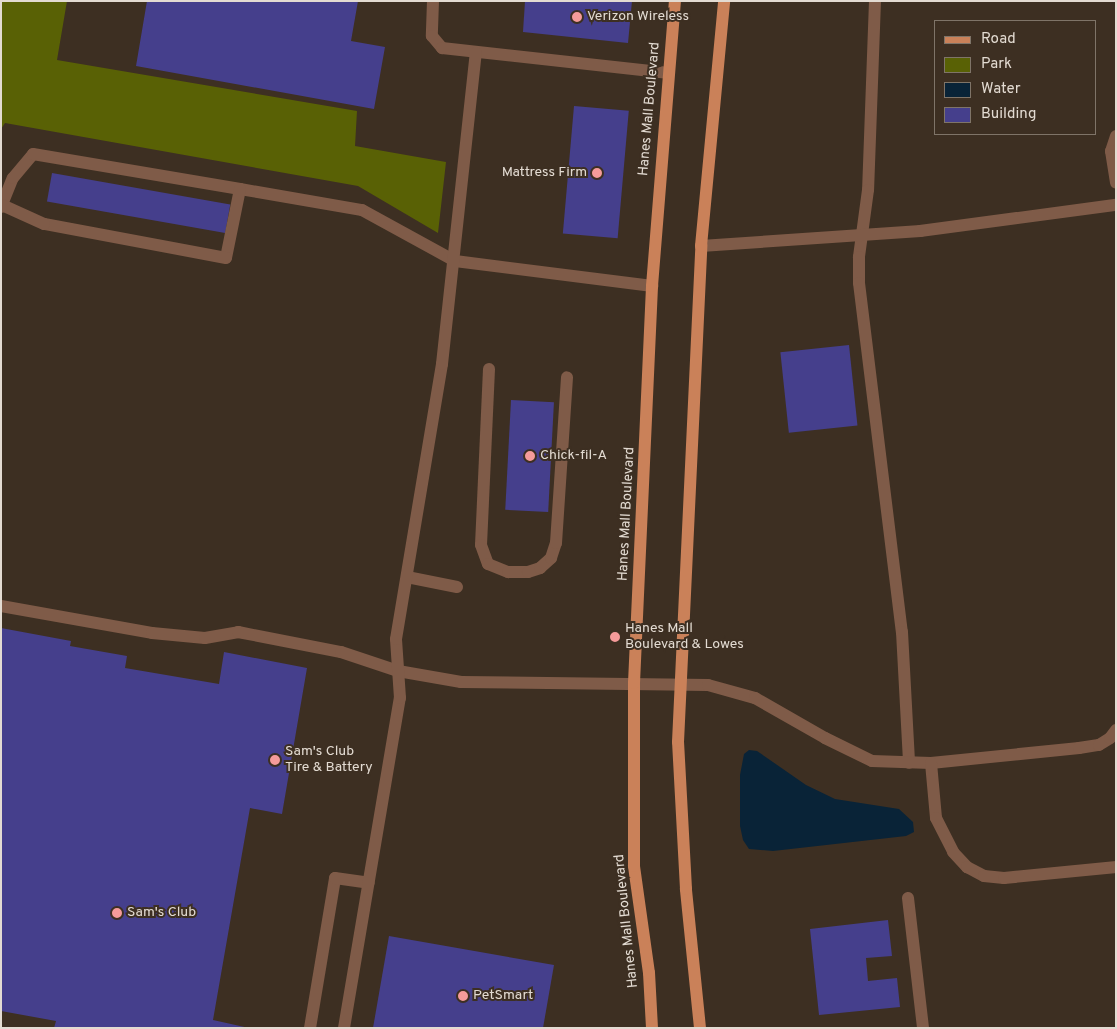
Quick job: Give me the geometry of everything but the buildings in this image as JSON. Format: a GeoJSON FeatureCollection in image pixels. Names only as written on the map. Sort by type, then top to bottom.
{"type":"FeatureCollection","features":[{"type":"Feature","properties":{"kind":"main road","name":"Hanes Mall Boulevard"},"geometry":{"type":"LineString","coordinates":[[652,1028],[649,973],[634,866],[634,683],[652,286],[667,73],[675,1]]}},
{"type":"Feature","properties":{"kind":"main road"},"geometry":{"type":"LineString","coordinates":[[700,1028],[686,889],[678,742],[701,246],[724,1]]}},
{"type":"Feature","properties":{"kind":"lane"},"geometry":{"type":"LineString","coordinates":[[433,1],[434,43],[442,48],[667,73]]}},
{"type":"Feature","properties":{"kind":"lane"},"geometry":{"type":"LineString","coordinates":[[875,1],[868,190],[859,283],[902,632],[909,763]]}},
{"type":"Feature","properties":{"kind":"lane"},"geometry":{"type":"LineString","coordinates":[[344,1028],[400,698],[396,639],[442,364],[455,261],[476,53]]}},
{"type":"Feature","properties":{"kind":"lane"},"geometry":{"type":"LineString","coordinates":[[1116,136],[1110,151],[1116,183]]}},
{"type":"Feature","properties":{"kind":"lane"},"geometry":{"type":"LineString","coordinates":[[240,189],[226,258],[44,224],[2,206],[13,178],[33,154],[240,189],[362,210],[455,261],[652,286]]}},
{"type":"Feature","properties":{"kind":"lane"},"geometry":{"type":"LineString","coordinates":[[701,246],[863,236],[1116,205]]}},
{"type":"Feature","properties":{"kind":"lane"},"geometry":{"type":"LineString","coordinates":[[489,369],[481,545],[488,564],[508,572],[528,572],[540,568],[551,558],[556,543],[566,377]]}},
{"type":"Feature","properties":{"kind":"lane"},"geometry":{"type":"LineString","coordinates":[[407,577],[457,587]]}},
{"type":"Feature","properties":{"kind":"lane"},"geometry":{"type":"LineString","coordinates":[[1,606],[152,633],[205,638],[238,632],[341,652],[398,672],[461,682],[680,683],[708,685],[755,698],[872,761],[931,762],[1099,745],[1110,738],[1116,730]]}},
{"type":"Feature","properties":{"kind":"lane"},"geometry":{"type":"LineString","coordinates":[[931,762],[936,818],[952,852],[967,867],[984,876],[1004,878],[1116,867]]}},
{"type":"Feature","properties":{"kind":"lane"},"geometry":{"type":"LineString","coordinates":[[310,1028],[335,878],[370,883]]}},
{"type":"Feature","properties":{"kind":"lane"},"geometry":{"type":"LineString","coordinates":[[908,898],[923,1028]]}},
{"type":"Feature","properties":{"kind":"green space"},"geometry":{"type":"Polygon","coordinates":[[[1,1],[67,1],[57,60],[357,111],[355,146],[446,162],[438,233],[358,186],[5,123],[1,129],[1,1]]]}},
{"type":"Feature","properties":{"kind":"water"},"geometry":{"type":"Polygon","coordinates":[[[749,750],[757,751],[806,785],[835,799],[899,809],[913,822],[914,832],[906,836],[773,851],[749,849],[743,840],[740,826],[740,775],[744,754],[749,750]]]}},
{"type":"Feature","properties":{"kind":"place","name":"Verizon Wireless"},"geometry":{"type":"Point","coordinates":[577,17]}},
{"type":"Feature","properties":{"kind":"place","name":"Mattress Firm"},"geometry":{"type":"Point","coordinates":[597,173]}},
{"type":"Feature","properties":{"kind":"place","name":"Chick-fil-A"},"geometry":{"type":"Point","coordinates":[530,456]}},
{"type":"Feature","properties":{"kind":"place","name":"Hanes Mall Boulevard & Lowes"},"geometry":{"type":"Point","coordinates":[615,637]}},
{"type":"Feature","properties":{"kind":"place","name":"Sam's Club Tire & Battery"},"geometry":{"type":"Point","coordinates":[275,760]}},
{"type":"Feature","properties":{"kind":"place","name":"Sam's Club"},"geometry":{"type":"Point","coordinates":[117,913]}},
{"type":"Feature","properties":{"kind":"place","name":"PetSmart"},"geometry":{"type":"Point","coordinates":[463,996]}}]}
